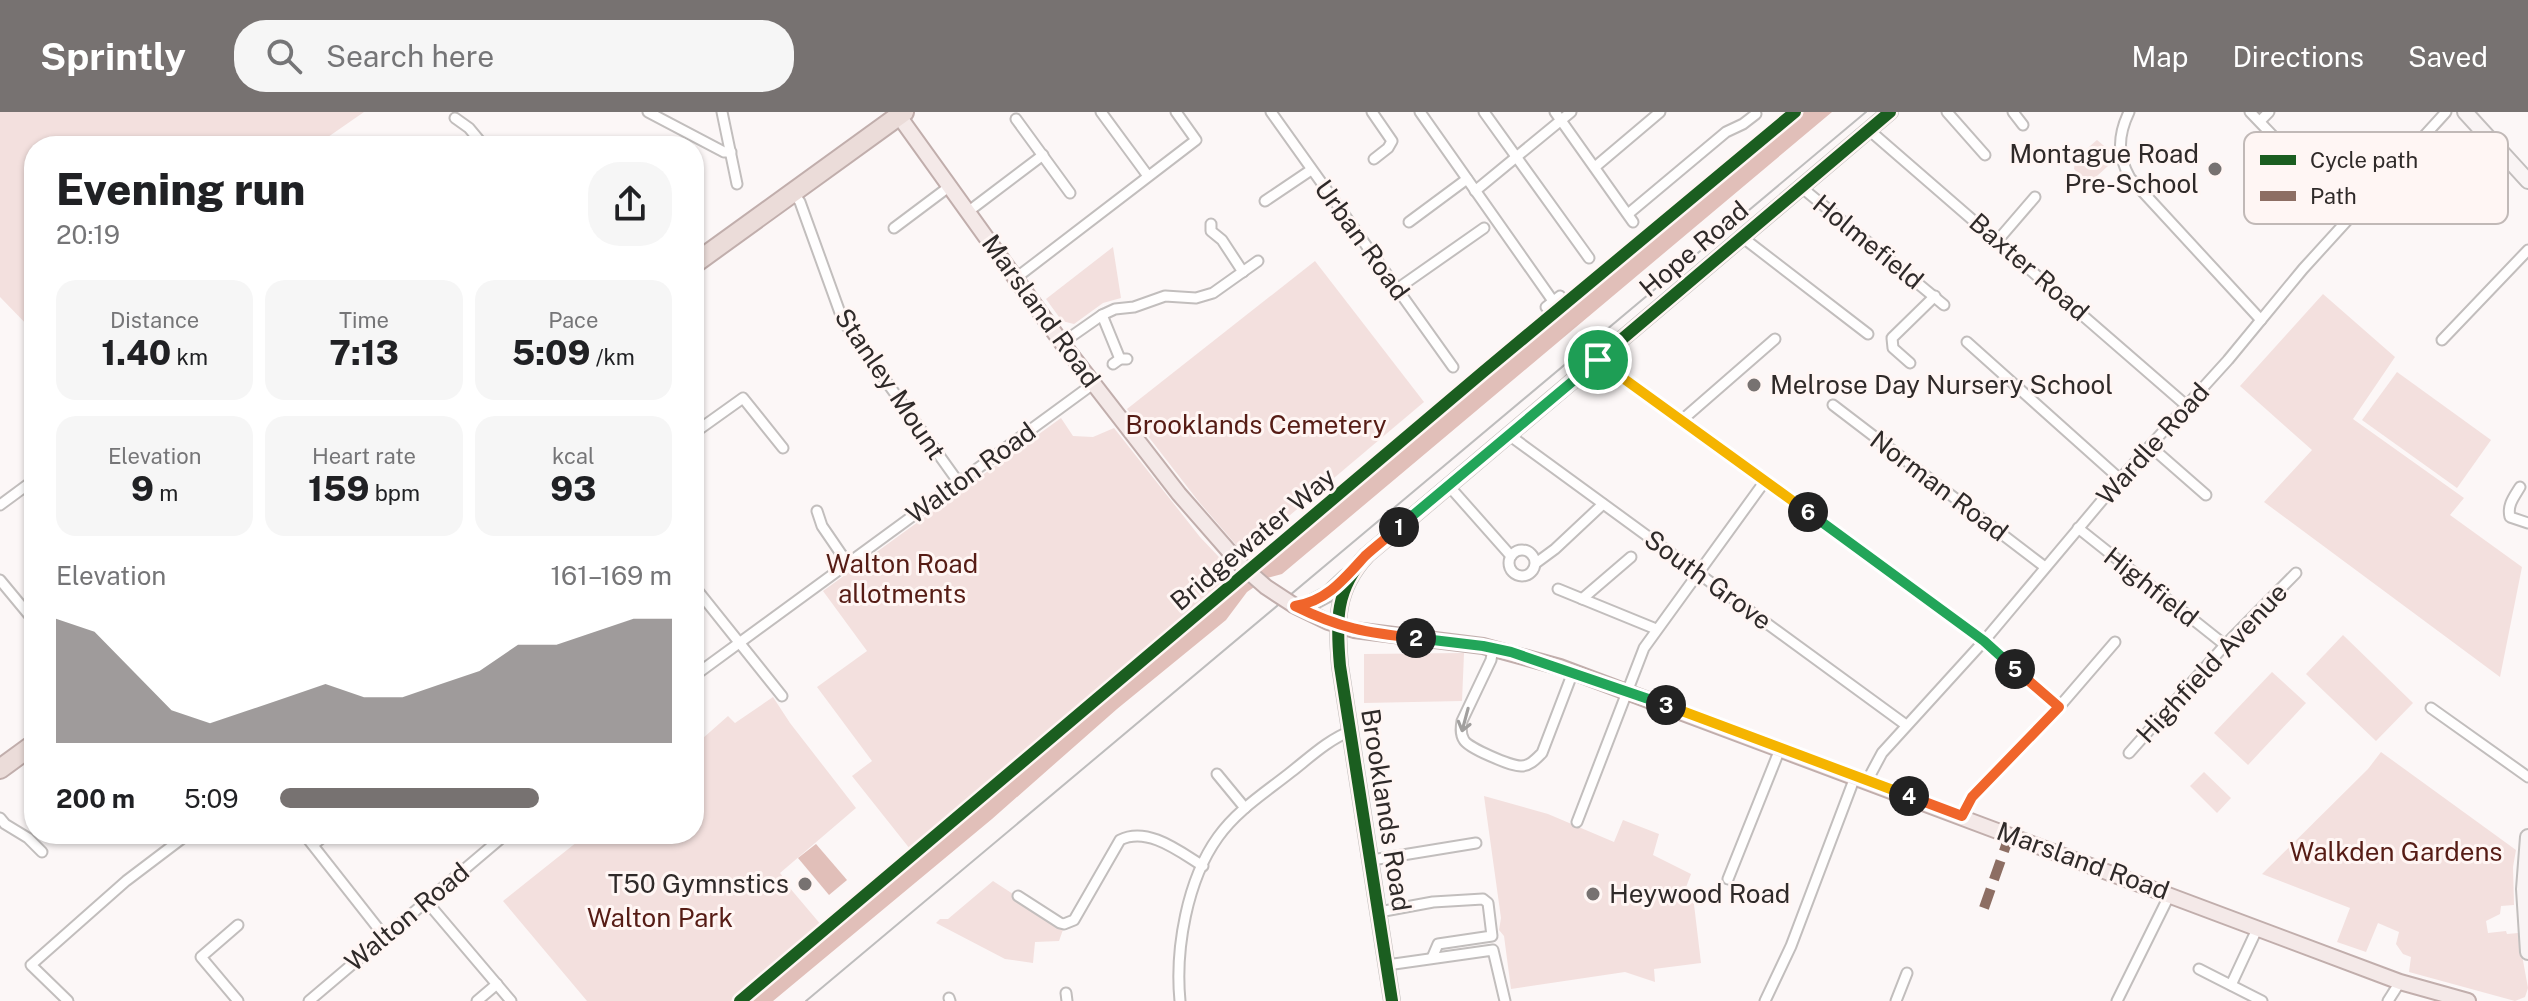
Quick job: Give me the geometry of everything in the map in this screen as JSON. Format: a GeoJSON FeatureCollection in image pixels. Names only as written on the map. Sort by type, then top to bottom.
{"type":"FeatureCollection","features":[{"type":"Feature","properties":{"kind":"highway"},"geometry":{"type":"LineString","coordinates":[[704,257],[900,113]]}},
{"type":"Feature","properties":{"kind":"highway"},"geometry":{"type":"LineString","coordinates":[[0,769],[24,751]]}},
{"type":"Feature","properties":{"kind":"main road","name":"Marsland Road"},"geometry":{"type":"LineString","coordinates":[[900,113],[1062,343],[1179,494],[1242,566],[1295,606],[1337,626],[1493,648],[1573,672],[2400,982],[2468,1001]]}},
{"type":"Feature","properties":{"kind":"main road"},"geometry":{"type":"LineString","coordinates":[[1295,606],[1311,603]]}},
{"type":"Feature","properties":{"kind":"street"},"geometry":{"type":"LineString","coordinates":[[648,112],[694,136]]}},
{"type":"Feature","properties":{"kind":"street"},"geometry":{"type":"LineString","coordinates":[[722,112],[737,184]]}},
{"type":"Feature","properties":{"kind":"street"},"geometry":{"type":"LineString","coordinates":[[1101,112],[1148,176]]}},
{"type":"Feature","properties":{"kind":"street"},"geometry":{"type":"LineString","coordinates":[[1016,278],[1196,140],[1176,112]]}},
{"type":"Feature","properties":{"kind":"street","name":"Urban Road"},"geometry":{"type":"LineString","coordinates":[[1271,112],[1453,367]]}},
{"type":"Feature","properties":{"kind":"street"},"geometry":{"type":"LineString","coordinates":[[1372,112],[1392,141],[1374,159]]}},
{"type":"Feature","properties":{"kind":"street"},"geometry":{"type":"LineString","coordinates":[[1420,112],[1553,301]]}},
{"type":"Feature","properties":{"kind":"street"},"geometry":{"type":"LineString","coordinates":[[1484,112],[1589,258]]}},
{"type":"Feature","properties":{"kind":"street"},"geometry":{"type":"LineString","coordinates":[[1475,191],[1518,156],[1558,116],[1571,112]]}},
{"type":"Feature","properties":{"kind":"street"},"geometry":{"type":"LineString","coordinates":[[1595,167],[1660,112]]}},
{"type":"Feature","properties":{"kind":"street","name":"Hope Road"},"geometry":{"type":"LineString","coordinates":[[1337,626],[1341,600],[1354,570],[1367,555],[1890,112]]}},
{"type":"Feature","properties":{"kind":"street"},"geometry":{"type":"LineString","coordinates":[[1947,112],[1985,155]]}},
{"type":"Feature","properties":{"kind":"street"},"geometry":{"type":"LineString","coordinates":[[2013,112],[2023,125]]}},
{"type":"Feature","properties":{"kind":"street"},"geometry":{"type":"LineString","coordinates":[[2129,112],[2123,124],[2120,144],[2123,164],[2130,178],[2261,320]]}},
{"type":"Feature","properties":{"kind":"street"},"geometry":{"type":"LineString","coordinates":[[2250,112],[2270,132]]}},
{"type":"Feature","properties":{"kind":"street"},"geometry":{"type":"LineString","coordinates":[[2263,125],[2269,112]]}},
{"type":"Feature","properties":{"kind":"street","name":"Wardle Road"},"geometry":{"type":"LineString","coordinates":[[2428,132],[2446,112]]}},
{"type":"Feature","properties":{"kind":"street"},"geometry":{"type":"LineString","coordinates":[[2465,112],[2483,132]]}},
{"type":"Feature","properties":{"kind":"street"},"geometry":{"type":"LineString","coordinates":[[1558,116],[1630,218],[1726,132],[1745,117],[1756,114]]}},
{"type":"Feature","properties":{"kind":"street"},"geometry":{"type":"LineString","coordinates":[[455,118],[476,136]]}},
{"type":"Feature","properties":{"kind":"street"},"geometry":{"type":"LineString","coordinates":[[1016,119],[1070,193]]}},
{"type":"Feature","properties":{"kind":"street","name":"Baxter Road"},"geometry":{"type":"LineString","coordinates":[[1869,130],[2187,406]]}},
{"type":"Feature","properties":{"kind":"street"},"geometry":{"type":"LineString","coordinates":[[704,141],[724,152],[731,152]]}},
{"type":"Feature","properties":{"kind":"street"},"geometry":{"type":"LineString","coordinates":[[969,211],[1043,155]]}},
{"type":"Feature","properties":{"kind":"street"},"geometry":{"type":"LineString","coordinates":[[2508,159],[2528,181]]}},
{"type":"Feature","properties":{"kind":"street"},"geometry":{"type":"LineString","coordinates":[[1265,201],[1274,190],[1311,170]]}},
{"type":"Feature","properties":{"kind":"street"},"geometry":{"type":"LineString","coordinates":[[1409,222],[1467,179]]}},
{"type":"Feature","properties":{"kind":"street"},"geometry":{"type":"LineString","coordinates":[[894,228],[950,186]]}},
{"type":"Feature","properties":{"kind":"street","name":"Holmefield"},"geometry":{"type":"LineString","coordinates":[[1801,187],[1944,305]]}},
{"type":"Feature","properties":{"kind":"street","name":"Stanley Mount"},"geometry":{"type":"LineString","coordinates":[[793,192],[800,202],[843,321],[959,483]]}},
{"type":"Feature","properties":{"kind":"street"},"geometry":{"type":"LineString","coordinates":[[1998,240],[2035,197]]}},
{"type":"Feature","properties":{"kind":"street","name":"Wardle Road"},"geometry":{"type":"LineString","coordinates":[[1765,1001],[1861,779],[2345,224]]}},
{"type":"Feature","properties":{"kind":"street"},"geometry":{"type":"LineString","coordinates":[[1397,289],[1484,228]]}},
{"type":"Feature","properties":{"kind":"street"},"geometry":{"type":"LineString","coordinates":[[1209,231],[1222,240],[1243,272]]}},
{"type":"Feature","properties":{"kind":"street"},"geometry":{"type":"LineString","coordinates":[[1742,237],[1868,334]]}},
{"type":"Feature","properties":{"kind":"street"},"geometry":{"type":"LineString","coordinates":[[2442,340],[2528,250]]}},
{"type":"Feature","properties":{"kind":"street"},"geometry":{"type":"LineString","coordinates":[[1062,343],[1115,309],[1134,307],[1165,296],[1205,296],[1258,261]]}},
{"type":"Feature","properties":{"kind":"street","name":"Holmefield"},"geometry":{"type":"LineString","coordinates":[[1910,363],[1893,348],[1892,338],[1935,296]]}},
{"type":"Feature","properties":{"kind":"street"},"geometry":{"type":"LineString","coordinates":[[1102,315],[1120,361]]}},
{"type":"Feature","properties":{"kind":"street"},"geometry":{"type":"LineString","coordinates":[[1682,420],[1775,339]]}},
{"type":"Feature","properties":{"kind":"street"},"geometry":{"type":"LineString","coordinates":[[1967,342],[2120,479]]}},
{"type":"Feature","properties":{"kind":"street"},"geometry":{"type":"LineString","coordinates":[[1598,360],[1984,641],[2059,707]]}},
{"type":"Feature","properties":{"kind":"street","name":"Walton Road"},"geometry":{"type":"LineString","coordinates":[[704,668],[1093,384]]}},
{"type":"Feature","properties":{"kind":"street"},"geometry":{"type":"LineString","coordinates":[[704,426],[743,398],[783,448]]}},
{"type":"Feature","properties":{"kind":"street","name":"Norman Road"},"geometry":{"type":"LineString","coordinates":[[1833,405],[2045,567]]}},
{"type":"Feature","properties":{"kind":"street","name":"South Grove"},"geometry":{"type":"LineString","coordinates":[[1509,435],[1906,725]]}},
{"type":"Feature","properties":{"kind":"street"},"geometry":{"type":"LineString","coordinates":[[2150,446],[2206,495]]}},
{"type":"Feature","properties":{"kind":"street"},"geometry":{"type":"LineString","coordinates":[[1577,822],[1644,648],[1765,481]]}},
{"type":"Feature","properties":{"kind":"street"},"geometry":{"type":"LineString","coordinates":[[1449,486],[1511,556],[1511,569],[1521,576],[1530,574],[1536,563],[1603,504]]}},
{"type":"Feature","properties":{"kind":"street"},"geometry":{"type":"LineString","coordinates":[[0,505],[24,487]]}},
{"type":"Feature","properties":{"kind":"street"},"geometry":{"type":"LineString","coordinates":[[2520,487],[2508,511],[2510,517],[2528,523]]}},
{"type":"Feature","properties":{"kind":"street"},"geometry":{"type":"LineString","coordinates":[[817,511],[822,526],[848,564]]}},
{"type":"Feature","properties":{"kind":"street","name":"Highfield"},"geometry":{"type":"LineString","coordinates":[[2078,528],[2225,645]]}},
{"type":"Feature","properties":{"kind":"street"},"geometry":{"type":"LineString","coordinates":[[1511,556],[1517,551],[1526,550],[1533,555],[1536,563]]}},
{"type":"Feature","properties":{"kind":"street"},"geometry":{"type":"LineString","coordinates":[[1582,599],[1631,557]]}},
{"type":"Feature","properties":{"kind":"street"},"geometry":{"type":"LineString","coordinates":[[1311,603],[1328,594],[1354,570]]}},
{"type":"Feature","properties":{"kind":"street","name":"Highfield Avenue"},"geometry":{"type":"LineString","coordinates":[[2129,753],[2225,645],[2296,573]]}},
{"type":"Feature","properties":{"kind":"street"},"geometry":{"type":"LineString","coordinates":[[0,580],[24,609]]}},
{"type":"Feature","properties":{"kind":"street"},"geometry":{"type":"LineString","coordinates":[[1558,589],[1656,629]]}},
{"type":"Feature","properties":{"kind":"street"},"geometry":{"type":"LineString","coordinates":[[704,598],[782,696]]}},
{"type":"Feature","properties":{"kind":"street","name":"Brooklands Road"},"geometry":{"type":"LineString","coordinates":[[1337,626],[1340,666],[1392,1001]]}},
{"type":"Feature","properties":{"kind":"street"},"geometry":{"type":"LineString","coordinates":[[1962,816],[1972,797],[2059,707],[2115,642]]}},
{"type":"Feature","properties":{"kind":"street"},"geometry":{"type":"LineString","coordinates":[[1493,648],[1491,660],[1462,721],[1461,730],[1464,741],[1472,748],[1517,766],[1535,761],[1542,753],[1573,672]]}},
{"type":"Feature","properties":{"kind":"street"},"geometry":{"type":"LineString","coordinates":[[2431,708],[2528,777]]}},
{"type":"Feature","properties":{"kind":"street"},"geometry":{"type":"LineString","coordinates":[[1180,1001],[1180,950],[1186,916],[1203,866],[1217,838],[1245,808],[1304,762],[1351,731]]}},
{"type":"Feature","properties":{"kind":"street"},"geometry":{"type":"LineString","coordinates":[[1728,879],[1780,749]]}},
{"type":"Feature","properties":{"kind":"street"},"geometry":{"type":"LineString","coordinates":[[1217,774],[1245,808]]}},
{"type":"Feature","properties":{"kind":"street"},"geometry":{"type":"LineString","coordinates":[[2,824],[24,836]]}},
{"type":"Feature","properties":{"kind":"street"},"geometry":{"type":"LineString","coordinates":[[1064,924],[1074,920],[1123,838],[1141,836],[1162,842],[1203,866]]}},
{"type":"Feature","properties":{"kind":"street"},"geometry":{"type":"LineString","coordinates":[[2528,837],[2524,874],[2528,952]]}},
{"type":"Feature","properties":{"kind":"street"},"geometry":{"type":"LineString","coordinates":[[1372,860],[1476,843]]}},
{"type":"Feature","properties":{"kind":"street"},"geometry":{"type":"LineString","coordinates":[[34,844],[42,852]]}},
{"type":"Feature","properties":{"kind":"street"},"geometry":{"type":"LineString","coordinates":[[68,1001],[31,965],[126,881],[175,844]]}},
{"type":"Feature","properties":{"kind":"street","name":"Walton Road"},"geometry":{"type":"LineString","coordinates":[[309,1001],[494,844]]}},
{"type":"Feature","properties":{"kind":"street"},"geometry":{"type":"LineString","coordinates":[[313,845],[385,937]]}},
{"type":"Feature","properties":{"kind":"street"},"geometry":{"type":"LineString","coordinates":[[2117,1001],[2170,894]]}},
{"type":"Feature","properties":{"kind":"street"},"geometry":{"type":"LineString","coordinates":[[1018,896],[1064,924]]}},
{"type":"Feature","properties":{"kind":"street"},"geometry":{"type":"LineString","coordinates":[[1379,912],[1433,902],[1483,899],[1488,903],[1492,936],[1438,944],[1432,958]]}},
{"type":"Feature","properties":{"kind":"street"},"geometry":{"type":"LineString","coordinates":[[427,902],[511,1001]]}},
{"type":"Feature","properties":{"kind":"street"},"geometry":{"type":"LineString","coordinates":[[1060,937],[1064,924]]}},
{"type":"Feature","properties":{"kind":"street"},"geometry":{"type":"LineString","coordinates":[[238,925],[201,957],[238,1001]]}},
{"type":"Feature","properties":{"kind":"street"},"geometry":{"type":"LineString","coordinates":[[2231,985],[2258,927]]}},
{"type":"Feature","properties":{"kind":"street"},"geometry":{"type":"LineString","coordinates":[[1387,965],[1493,950],[1505,1001]]}},
{"type":"Feature","properties":{"kind":"street"},"geometry":{"type":"LineString","coordinates":[[2199,969],[2262,1001]]}},
{"type":"Feature","properties":{"kind":"street"},"geometry":{"type":"LineString","coordinates":[[1896,1001],[1907,973]]}},
{"type":"Feature","properties":{"kind":"street"},"geometry":{"type":"LineString","coordinates":[[2388,1001],[2400,982]]}},
{"type":"Feature","properties":{"kind":"street"},"geometry":{"type":"LineString","coordinates":[[477,1001],[497,984]]}},
{"type":"Feature","properties":{"kind":"green space"},"geometry":{"type":"Polygon","coordinates":[[[0,112],[364,112],[329,136],[24,136],[24,322],[0,297],[0,112]]]}},
{"type":"Feature","properties":{"kind":"green space"},"geometry":{"type":"Polygon","coordinates":[[[2097,140],[2109,150],[2108,166],[2088,184],[2074,169],[2075,161],[2097,140]]]}},
{"type":"Feature","properties":{"kind":"green space"},"geometry":{"type":"Polygon","coordinates":[[[1113,247],[1121,298],[1103,303],[1074,324],[1062,321],[1046,299],[1113,247]]]}},
{"type":"Feature","properties":{"kind":"green space","name":"Brooklands Cemetery"},"geometry":{"type":"Polygon","coordinates":[[[1315,261],[1424,402],[1244,554],[1127,409],[1315,261]]]}},
{"type":"Feature","properties":{"kind":"green space"},"geometry":{"type":"Polygon","coordinates":[[[2323,294],[2395,357],[2353,419],[2464,498],[2450,515],[2522,567],[2500,677],[2264,502],[2312,450],[2240,386],[2323,294]]]}},
{"type":"Feature","properties":{"kind":"green space"},"geometry":{"type":"Polygon","coordinates":[[[2397,372],[2491,440],[2457,488],[2362,420],[2397,372]]]}},
{"type":"Feature","properties":{"kind":"green space","name":"Brooklands Cemetery"},"geometry":{"type":"Polygon","coordinates":[[[1061,418],[1073,436],[1093,437],[1114,428],[1200,537],[1236,575],[910,849],[852,776],[872,761],[817,687],[867,651],[823,591],[1061,418]]]}},
{"type":"Feature","properties":{"kind":"green space"},"geometry":{"type":"Polygon","coordinates":[[[2343,635],[2413,703],[2376,741],[2306,674],[2343,635]]]}},
{"type":"Feature","properties":{"kind":"green space"},"geometry":{"type":"Polygon","coordinates":[[[1464,653],[1462,701],[1364,703],[1364,654],[1464,653]]]}},
{"type":"Feature","properties":{"kind":"green space"},"geometry":{"type":"Polygon","coordinates":[[[2272,672],[2306,703],[2248,765],[2214,733],[2272,672]]]}},
{"type":"Feature","properties":{"kind":"green space","name":"Walton Park"},"geometry":{"type":"Polygon","coordinates":[[[773,697],[856,808],[780,873],[822,926],[732,1001],[587,1001],[503,901],[574,844],[704,844],[704,737],[728,716],[735,723],[773,697]]]}},
{"type":"Feature","properties":{"kind":"green space","name":"Walkden Gardens"},"geometry":{"type":"Polygon","coordinates":[[[2381,752],[2516,850],[2514,905],[2501,906],[2500,914],[2486,921],[2488,933],[2518,933],[2528,988],[2525,997],[2515,1001],[2409,972],[2411,957],[2403,954],[2396,944],[2399,932],[2378,923],[2366,952],[2337,942],[2350,908],[2262,874],[2368,769],[2381,752]]]}},
{"type":"Feature","properties":{"kind":"green space"},"geometry":{"type":"Polygon","coordinates":[[[2204,772],[2231,798],[2217,813],[2190,786],[2204,772]]]}},
{"type":"Feature","properties":{"kind":"green space","name":"Heywood Road"},"geometry":{"type":"Polygon","coordinates":[[[1484,796],[1548,814],[1614,842],[1623,820],[1659,834],[1653,855],[1691,874],[1685,890],[1693,896],[1701,963],[1654,969],[1655,982],[1625,972],[1511,989],[1504,936],[1499,930],[1501,918],[1484,796]]]}},
{"type":"Feature","properties":{"kind":"green space"},"geometry":{"type":"Polygon","coordinates":[[[993,881],[1064,927],[1059,941],[1035,942],[1033,963],[1005,959],[936,923],[940,919],[948,919],[993,881]]]}},
{"type":"Feature","properties":{"kind":"shaded area"},"geometry":{"type":"Polygon","coordinates":[[[1800,112],[1832,112],[1282,574],[1267,578],[1247,592],[1226,620],[773,1001],[744,1001],[1800,112]]]}},
{"type":"Feature","properties":{"kind":"shaded area"},"geometry":{"type":"Polygon","coordinates":[[[816,844],[847,880],[829,895],[798,858],[816,844]]]}},
{"type":"Feature","properties":{"kind":"tram line"},"geometry":{"type":"LineString","coordinates":[[806,1001],[1866,112]]}},
{"type":"Feature","properties":{"kind":"marked path"},"geometry":{"type":"LineString","coordinates":[[1984,908],[2010,834]]}},
{"type":"Feature","properties":{"kind":"cycle path","name":"Bridgewater Way"},"geometry":{"type":"LineString","coordinates":[[740,1001],[1795,112]]}},
{"type":"Feature","properties":{"kind":"cycle path"},"geometry":{"type":"LineString","coordinates":[[1392,1001],[1340,666],[1338,620],[1349,580],[1367,555],[1890,112]]}},
{"type":"Feature","properties":{"kind":"place","name":"Montague Road Pre-School"},"geometry":{"type":"Point","coordinates":[2215,169]}},
{"type":"Feature","properties":{"kind":"place","name":"Melrose Day Nursery School"},"geometry":{"type":"Point","coordinates":[1754,385]}},
{"type":"Feature","properties":{"kind":"place","name":"T50 Gymnstics"},"geometry":{"type":"Point","coordinates":[805,884]}},
{"type":"Feature","properties":{"kind":"place","name":"Heywood Road"},"geometry":{"type":"Point","coordinates":[1593,894]}},
{"type":"Feature","properties":{"kind":"route"},"geometry":{"type":"LineString","coordinates":[[1598,360],[1984,641],[2059,707],[1972,797],[1962,816],[1540,660],[1483,646],[1354,630],[1295,606],[1328,594],[1367,555],[1598,360]]}},
{"type":"Feature","properties":{"kind":"park label","name":"Walton Road allotments"},"geometry":{"type":"Point","coordinates":[902,579]}}]}
